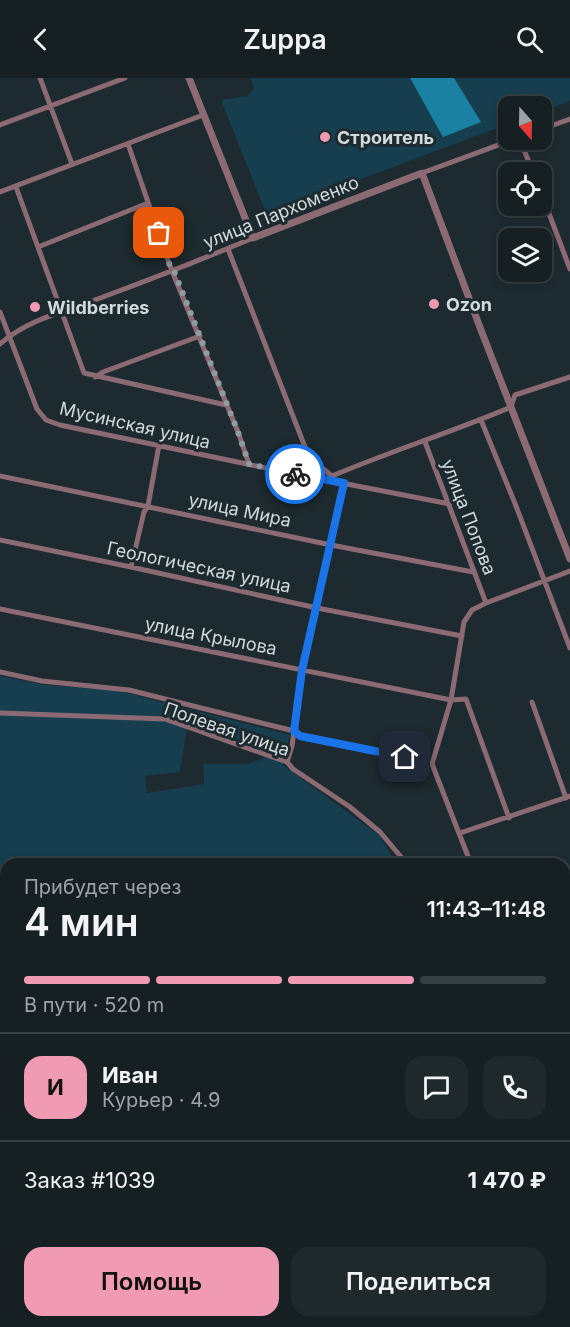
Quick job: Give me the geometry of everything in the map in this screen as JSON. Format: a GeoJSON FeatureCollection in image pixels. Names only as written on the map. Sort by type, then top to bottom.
{"type":"FeatureCollection","features":[{"type":"Feature","properties":{"kind":"street"},"geometry":{"type":"LineString","coordinates":[[40,78],[72,164]]}},
{"type":"Feature","properties":{"kind":"street"},"geometry":{"type":"LineString","coordinates":[[0,125],[125,78]]}},
{"type":"Feature","properties":{"kind":"street"},"geometry":{"type":"LineString","coordinates":[[189,78],[253,238]]}},
{"type":"Feature","properties":{"kind":"street"},"geometry":{"type":"LineString","coordinates":[[0,192],[203,116]]}},
{"type":"Feature","properties":{"kind":"street"},"geometry":{"type":"LineString","coordinates":[[552,125],[570,119]]}},
{"type":"Feature","properties":{"kind":"street"},"geometry":{"type":"LineString","coordinates":[[128,144],[170,266],[200,336],[249,464]]}},
{"type":"Feature","properties":{"kind":"street","name":"улица Пархоменко"},"geometry":{"type":"LineString","coordinates":[[0,344],[9,336],[31,324],[498,145]]}},
{"type":"Feature","properties":{"kind":"street"},"geometry":{"type":"LineString","coordinates":[[422,173],[570,559]]}},
{"type":"Feature","properties":{"kind":"street"},"geometry":{"type":"LineString","coordinates":[[16,187],[84,373],[226,405]]}},
{"type":"Feature","properties":{"kind":"street"},"geometry":{"type":"LineString","coordinates":[[38,247],[148,203]]}},
{"type":"Feature","properties":{"kind":"street"},"geometry":{"type":"LineString","coordinates":[[550,216],[570,269]]}},
{"type":"Feature","properties":{"kind":"street"},"geometry":{"type":"LineString","coordinates":[[228,249],[304,447],[331,478],[367,462],[481,420],[511,407],[515,396],[570,376]]}},
{"type":"Feature","properties":{"kind":"street"},"geometry":{"type":"LineString","coordinates":[[0,312],[9,336]]}},
{"type":"Feature","properties":{"kind":"street","name":"Мусинская улица"},"geometry":{"type":"LineString","coordinates":[[9,336],[37,410],[46,420],[60,425],[249,464],[331,478],[344,483],[450,504]]}},
{"type":"Feature","properties":{"kind":"street"},"geometry":{"type":"LineString","coordinates":[[95,377],[200,336]]}},
{"type":"Feature","properties":{"kind":"street"},"geometry":{"type":"LineString","coordinates":[[481,420],[570,648]]}},
{"type":"Feature","properties":{"kind":"street","name":"улица Попова"},"geometry":{"type":"LineString","coordinates":[[425,442],[486,603]]}},
{"type":"Feature","properties":{"kind":"street"},"geometry":{"type":"LineString","coordinates":[[131,567],[144,512],[148,506],[159,445]]}},
{"type":"Feature","properties":{"kind":"street","name":"улица Мира"},"geometry":{"type":"LineString","coordinates":[[0,476],[473,572]]}},
{"type":"Feature","properties":{"kind":"street"},"geometry":{"type":"LineString","coordinates":[[287,762],[294,731],[302,670],[344,483]]}},
{"type":"Feature","properties":{"kind":"street","name":"Геологическая улица"},"geometry":{"type":"LineString","coordinates":[[0,540],[317,608],[462,636]]}},
{"type":"Feature","properties":{"kind":"street"},"geometry":{"type":"LineString","coordinates":[[469,858],[432,764],[451,700],[464,622],[472,610],[486,603],[570,571]]}},
{"type":"Feature","properties":{"kind":"street","name":"улица Крылова"},"geometry":{"type":"LineString","coordinates":[[0,609],[451,700]]}},
{"type":"Feature","properties":{"kind":"street"},"geometry":{"type":"LineString","coordinates":[[0,672],[42,681],[129,690],[294,731],[300,736],[432,764]]}},
{"type":"Feature","properties":{"kind":"street"},"geometry":{"type":"LineString","coordinates":[[451,700],[466,699],[509,818]]}},
{"type":"Feature","properties":{"kind":"street"},"geometry":{"type":"LineString","coordinates":[[460,833],[568,797],[532,702]]}},
{"type":"Feature","properties":{"kind":"street","name":"Полевая улица"},"geometry":{"type":"LineString","coordinates":[[0,714],[165,719],[287,762],[293,769],[350,807],[380,832],[402,858]]}},
{"type":"Feature","properties":{"kind":"shaded area","name":"Строитель"},"geometry":{"type":"Polygon","coordinates":[[[251,78],[570,78],[570,101],[552,108],[552,96],[498,96],[498,128],[327,192],[325,198],[268,218],[221,100],[247,96],[254,89],[251,78]]]}},
{"type":"Feature","properties":{"kind":"shaded area"},"geometry":{"type":"Polygon","coordinates":[[[0,676],[46,685],[115,690],[290,735],[283,765],[380,836],[393,858],[0,858],[0,676]],[[188,721],[180,772],[145,776],[147,793],[204,784],[203,764],[248,764],[264,758],[266,750],[188,721]]]}},
{"type":"Feature","properties":{"kind":"water"},"geometry":{"type":"Polygon","coordinates":[[[410,78],[454,78],[481,122],[443,137],[410,78]]]}},
{"type":"Feature","properties":{"kind":"way so far"},"geometry":{"type":"LineString","coordinates":[[159,233],[249,464],[295,474]]}},
{"type":"Feature","properties":{"kind":"place","name":"Строитель"},"geometry":{"type":"Point","coordinates":[325,137]}},
{"type":"Feature","properties":{"kind":"place","name":"Ozon"},"geometry":{"type":"Point","coordinates":[434,304]}},
{"type":"Feature","properties":{"kind":"place","name":"Wildberries"},"geometry":{"type":"Point","coordinates":[35,307]}},
{"type":"Feature","properties":{"kind":"route"},"geometry":{"type":"LineString","coordinates":[[295,474],[344,483],[302,670],[294,731],[300,736],[405,757]]}}]}
